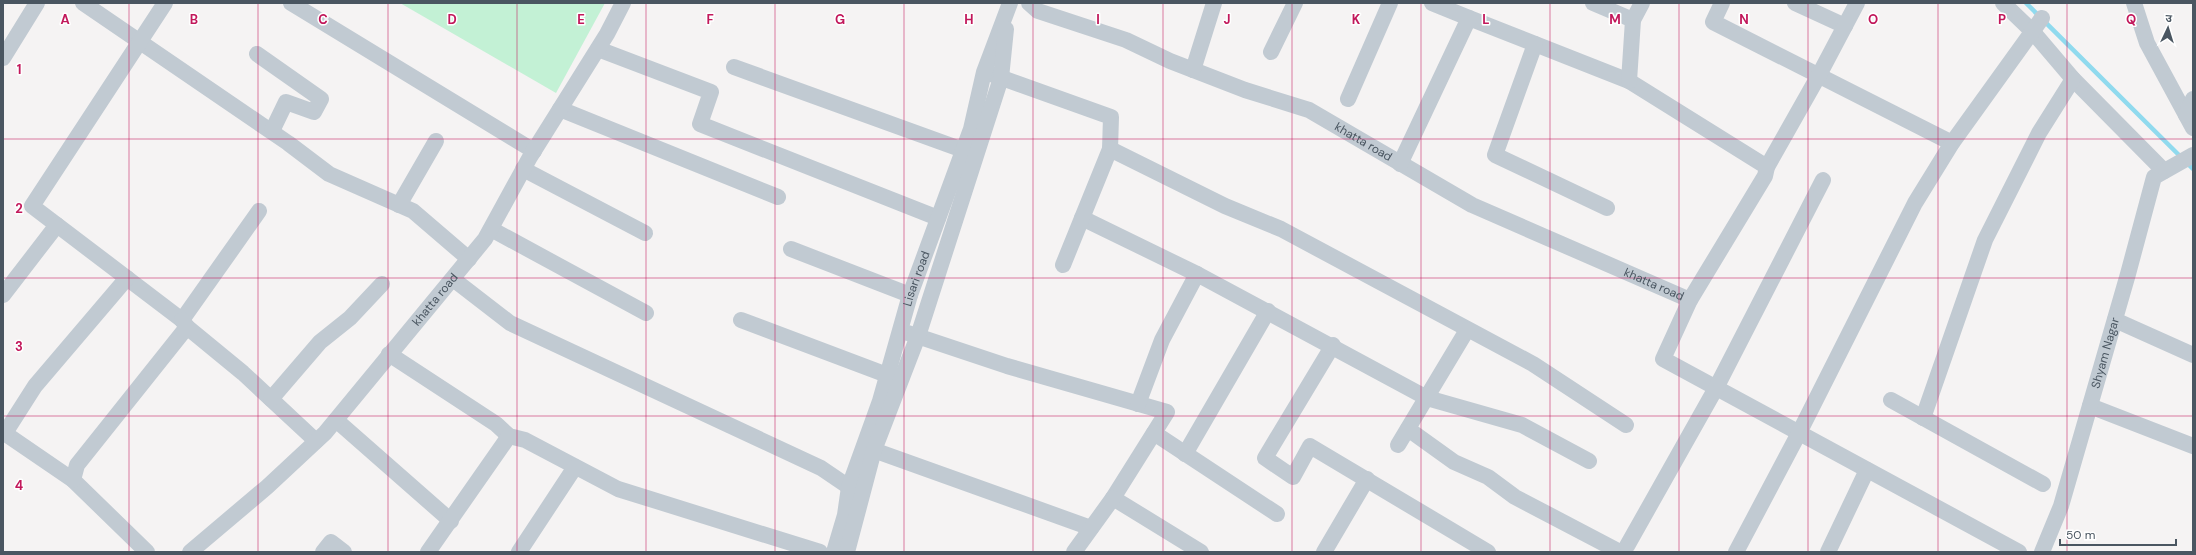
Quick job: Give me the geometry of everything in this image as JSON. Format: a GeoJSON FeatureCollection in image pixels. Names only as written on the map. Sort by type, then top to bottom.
{"type":"FeatureCollection","features":[{"type":"Feature","properties":{"kind":"street"},"geometry":{"type":"LineString","coordinates":[[3,58],[37,3]]}},
{"type":"Feature","properties":{"kind":"street"},"geometry":{"type":"LineString","coordinates":[[83,3],[140,40],[272,131],[329,174],[413,211],[469,259]]}},
{"type":"Feature","properties":{"kind":"street"},"geometry":{"type":"LineString","coordinates":[[165,3],[32,206],[127,278],[184,324],[243,373],[316,441]]}},
{"type":"Feature","properties":{"kind":"street"},"geometry":{"type":"LineString","coordinates":[[291,3],[534,151]]}},
{"type":"Feature","properties":{"kind":"street","name":"khatta road"},"geometry":{"type":"LineString","coordinates":[[190,552],[267,487],[336,420],[469,259],[491,229],[523,169],[598,49],[623,3]]}},
{"type":"Feature","properties":{"kind":"street","name":"khatta road"},"geometry":{"type":"LineString","coordinates":[[1029,3],[1038,10],[1126,40],[1192,70],[1309,110],[1472,205],[1690,300]]}},
{"type":"Feature","properties":{"kind":"street"},"geometry":{"type":"LineString","coordinates":[[1192,70],[1214,3]]}},
{"type":"Feature","properties":{"kind":"street"},"geometry":{"type":"LineString","coordinates":[[1271,52],[1294,3]]}},
{"type":"Feature","properties":{"kind":"street"},"geometry":{"type":"LineString","coordinates":[[1348,99],[1390,3]]}},
{"type":"Feature","properties":{"kind":"street"},"geometry":{"type":"LineString","coordinates":[[1432,3],[1629,81],[1767,168]]}},
{"type":"Feature","properties":{"kind":"street"},"geometry":{"type":"LineString","coordinates":[[1593,3],[1633,20]]}},
{"type":"Feature","properties":{"kind":"street"},"geometry":{"type":"LineString","coordinates":[[1629,81],[1633,20],[1642,3]]}},
{"type":"Feature","properties":{"kind":"street"},"geometry":{"type":"LineString","coordinates":[[1722,3],[1714,22],[1952,143]]}},
{"type":"Feature","properties":{"kind":"street"},"geometry":{"type":"LineString","coordinates":[[1795,3],[1845,26]]}},
{"type":"Feature","properties":{"kind":"street"},"geometry":{"type":"LineString","coordinates":[[1857,3],[1819,76],[1767,168],[1765,176],[1690,300],[1663,359],[2019,552]]}},
{"type":"Feature","properties":{"kind":"street"},"geometry":{"type":"LineString","coordinates":[[2003,3],[2033,32],[2073,79],[2181,161]]}},
{"type":"Feature","properties":{"kind":"street"},"geometry":{"type":"LineString","coordinates":[[2134,3],[2147,43],[2189,121]]}},
{"type":"Feature","properties":{"kind":"street","name":"Lisari road"},"geometry":{"type":"LineString","coordinates":[[847,552],[869,448],[910,295],[971,129],[984,72],[1010,5]]}},
{"type":"Feature","properties":{"kind":"street","name":"Lisari road"},"geometry":{"type":"LineString","coordinates":[[834,552],[845,515],[849,487],[869,448],[918,336],[1001,78],[1010,5]]}},
{"type":"Feature","properties":{"kind":"street"},"geometry":{"type":"LineString","coordinates":[[1400,164],[1470,18]]}},
{"type":"Feature","properties":{"kind":"street"},"geometry":{"type":"LineString","coordinates":[[1736,552],[1799,433],[1915,203],[1952,143],[2042,18]]}},
{"type":"Feature","properties":{"kind":"street"},"geometry":{"type":"LineString","coordinates":[[1535,44],[1495,155],[1607,208]]}},
{"type":"Feature","properties":{"kind":"street"},"geometry":{"type":"LineString","coordinates":[[598,49],[711,92],[700,124],[938,218]]}},
{"type":"Feature","properties":{"kind":"street"},"geometry":{"type":"LineString","coordinates":[[257,54],[321,99],[314,112],[286,102],[272,131]]}},
{"type":"Feature","properties":{"kind":"street"},"geometry":{"type":"LineString","coordinates":[[734,67],[963,150]]}},
{"type":"Feature","properties":{"kind":"street"},"geometry":{"type":"LineString","coordinates":[[984,72],[1111,117],[1110,149],[1063,264]]}},
{"type":"Feature","properties":{"kind":"street"},"geometry":{"type":"LineString","coordinates":[[1923,418],[1985,240],[2039,133],[2073,79]]}},
{"type":"Feature","properties":{"kind":"street"},"geometry":{"type":"LineString","coordinates":[[2189,121],[2193,99]]}},
{"type":"Feature","properties":{"kind":"street"},"geometry":{"type":"LineString","coordinates":[[560,109],[778,197]]}},
{"type":"Feature","properties":{"kind":"street"},"geometry":{"type":"LineString","coordinates":[[399,205],[436,141]]}},
{"type":"Feature","properties":{"kind":"street"},"geometry":{"type":"LineString","coordinates":[[1110,149],[1225,206],[1281,229],[1533,364],[1626,425]]}},
{"type":"Feature","properties":{"kind":"street","name":"Shyam Nagar"},"geometry":{"type":"LineString","coordinates":[[2042,552],[2061,506],[2115,320],[2154,177],[2181,161]]}},
{"type":"Feature","properties":{"kind":"street"},"geometry":{"type":"LineString","coordinates":[[523,169],[645,233]]}},
{"type":"Feature","properties":{"kind":"street"},"geometry":{"type":"LineString","coordinates":[[1408,429],[1454,462],[1488,477],[1515,497],[1627,551],[1716,388],[1823,180]]}},
{"type":"Feature","properties":{"kind":"street"},"geometry":{"type":"LineString","coordinates":[[73,480],[77,465],[184,324],[259,211]]}},
{"type":"Feature","properties":{"kind":"street"},"geometry":{"type":"LineString","coordinates":[[1082,218],[1197,274],[1268,311],[1427,398],[1522,425],[1589,461]]}},
{"type":"Feature","properties":{"kind":"street"},"geometry":{"type":"LineString","coordinates":[[3,295],[57,225]]}},
{"type":"Feature","properties":{"kind":"street"},"geometry":{"type":"LineString","coordinates":[[491,229],[646,313]]}},
{"type":"Feature","properties":{"kind":"street"},"geometry":{"type":"LineString","coordinates":[[791,249],[910,295]]}},
{"type":"Feature","properties":{"kind":"street"},"geometry":{"type":"LineString","coordinates":[[1138,404],[1162,340],[1197,274]]}},
{"type":"Feature","properties":{"kind":"street"},"geometry":{"type":"LineString","coordinates":[[127,278],[35,386],[4,433],[73,480],[147,552]]}},
{"type":"Feature","properties":{"kind":"street"},"geometry":{"type":"LineString","coordinates":[[453,279],[510,323],[821,468],[849,487]]}},
{"type":"Feature","properties":{"kind":"street"},"geometry":{"type":"LineString","coordinates":[[271,400],[320,342],[350,318],[382,284]]}},
{"type":"Feature","properties":{"kind":"street"},"geometry":{"type":"LineString","coordinates":[[1185,454],[1268,311]]}},
{"type":"Feature","properties":{"kind":"street"},"geometry":{"type":"LineString","coordinates":[[741,320],[888,375]]}},
{"type":"Feature","properties":{"kind":"street"},"geometry":{"type":"LineString","coordinates":[[2115,320],[2193,355]]}},
{"type":"Feature","properties":{"kind":"street"},"geometry":{"type":"LineString","coordinates":[[900,330],[1007,366],[1167,412],[1113,498],[1074,552]]}},
{"type":"Feature","properties":{"kind":"street"},"geometry":{"type":"LineString","coordinates":[[1398,445],[1467,330]]}},
{"type":"Feature","properties":{"kind":"street"},"geometry":{"type":"LineString","coordinates":[[1332,345],[1265,458],[1293,477],[1310,446],[1488,552]]}},
{"type":"Feature","properties":{"kind":"street"},"geometry":{"type":"LineString","coordinates":[[389,354],[496,424],[509,436],[525,440],[618,489],[820,552]]}},
{"type":"Feature","properties":{"kind":"street"},"geometry":{"type":"LineString","coordinates":[[1890,400],[2042,484]]}},
{"type":"Feature","properties":{"kind":"street"},"geometry":{"type":"LineString","coordinates":[[2090,406],[2193,446]]}},
{"type":"Feature","properties":{"kind":"street"},"geometry":{"type":"LineString","coordinates":[[336,420],[451,521]]}},
{"type":"Feature","properties":{"kind":"street"},"geometry":{"type":"LineString","coordinates":[[1154,433],[1277,514]]}},
{"type":"Feature","properties":{"kind":"street"},"geometry":{"type":"LineString","coordinates":[[428,552],[509,436]]}},
{"type":"Feature","properties":{"kind":"street"},"geometry":{"type":"LineString","coordinates":[[869,448],[1091,528]]}},
{"type":"Feature","properties":{"kind":"street"},"geometry":{"type":"LineString","coordinates":[[519,552],[575,467]]}},
{"type":"Feature","properties":{"kind":"street"},"geometry":{"type":"LineString","coordinates":[[1828,552],[1867,470]]}},
{"type":"Feature","properties":{"kind":"street"},"geometry":{"type":"LineString","coordinates":[[1324,552],[1367,479]]}},
{"type":"Feature","properties":{"kind":"street"},"geometry":{"type":"LineString","coordinates":[[1113,498],[1201,552]]}},
{"type":"Feature","properties":{"kind":"street"},"geometry":{"type":"LineString","coordinates":[[323,552],[330,542],[344,552]]}},
{"type":"Feature","properties":{"kind":"green space"},"geometry":{"type":"Polygon","coordinates":[[[400,3],[605,3],[556,93],[400,3]]]}},
{"type":"Feature","properties":{"kind":"waterway"},"geometry":{"type":"LineString","coordinates":[[2026,3],[2193,169]]}}]}
